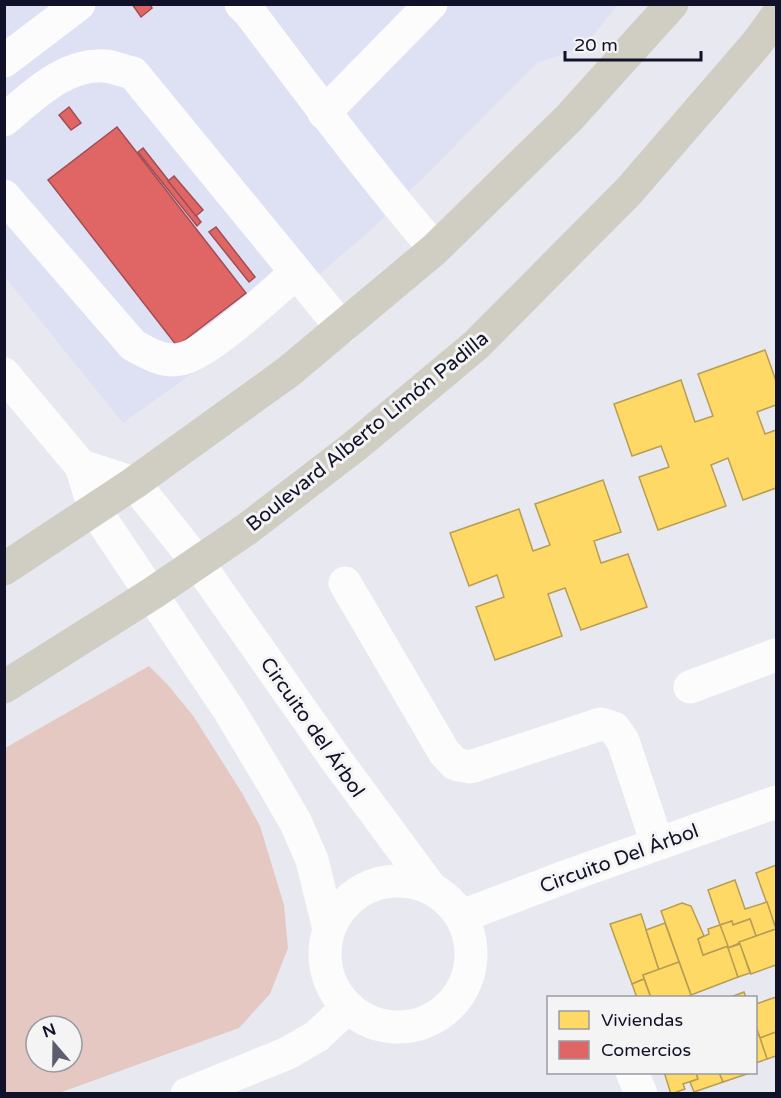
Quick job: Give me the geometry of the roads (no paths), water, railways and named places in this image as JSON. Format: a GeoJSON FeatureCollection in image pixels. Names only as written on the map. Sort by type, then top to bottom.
{"type":"FeatureCollection","features":[{"type":"Feature","properties":{"kind":"highway"},"geometry":{"type":"LineString","coordinates":[[9,558],[95,510],[288,372],[342,328],[435,249],[569,118],[672,4]]}},
{"type":"Feature","properties":{"kind":"highway","name":"Boulevard Alberto Limón Padilla"},"geometry":{"type":"LineString","coordinates":[[4,687],[153,593],[247,529],[355,446],[476,345],[629,191],[758,43],[777,17]]}},
{"type":"Feature","properties":{"kind":"street"},"geometry":{"type":"LineString","coordinates":[[4,61],[79,4]]}},
{"type":"Feature","properties":{"kind":"street"},"geometry":{"type":"LineString","coordinates":[[324,113],[431,4]]}},
{"type":"Feature","properties":{"kind":"street"},"geometry":{"type":"LineString","coordinates":[[250,7],[324,113],[391,198],[435,249]]}},
{"type":"Feature","properties":{"kind":"street"},"geometry":{"type":"LineString","coordinates":[[4,120],[53,80],[81,69],[105,66],[133,73],[342,328]]}},
{"type":"Feature","properties":{"kind":"street"},"geometry":{"type":"LineString","coordinates":[[4,196],[133,345],[152,356],[180,360],[202,351],[296,273]]}},
{"type":"Feature","properties":{"kind":"street"},"geometry":{"type":"LineString","coordinates":[[4,374],[81,466],[95,510],[153,593],[229,710],[296,823],[312,860],[329,929]]}},
{"type":"Feature","properties":{"kind":"street"},"geometry":{"type":"LineString","coordinates":[[81,466],[134,483]]}},
{"type":"Feature","properties":{"kind":"street","name":"Circuito del Árbol"},"geometry":{"type":"LineString","coordinates":[[134,483],[198,563],[337,761],[431,888]]}},
{"type":"Feature","properties":{"kind":"street"},"geometry":{"type":"LineString","coordinates":[[345,583],[444,752],[455,764],[470,766],[601,724],[614,728],[623,741],[657,843]]}},
{"type":"Feature","properties":{"kind":"street"},"geometry":{"type":"LineString","coordinates":[[690,687],[777,655]]}},
{"type":"Feature","properties":{"kind":"street","name":"Circuito Del Árbol"},"geometry":{"type":"LineString","coordinates":[[462,916],[657,843],[777,802]]}},
{"type":"Feature","properties":{"kind":"street"},"geometry":{"type":"LineString","coordinates":[[401,880],[431,888],[449,900],[462,916],[469,934],[472,953],[469,971],[463,989],[451,1004],[436,1016],[419,1024],[400,1027],[381,1025],[363,1019],[348,1007],[335,991],[326,971],[325,950],[329,929],[345,903],[371,886],[401,880]]}},
{"type":"Feature","properties":{"kind":"street"},"geometry":{"type":"LineString","coordinates":[[186,1094],[288,1053],[317,1035],[348,1007]]}},
{"type":"Feature","properties":{"kind":"street"},"geometry":{"type":"LineString","coordinates":[[633,1074],[641,1094]]}}]}
